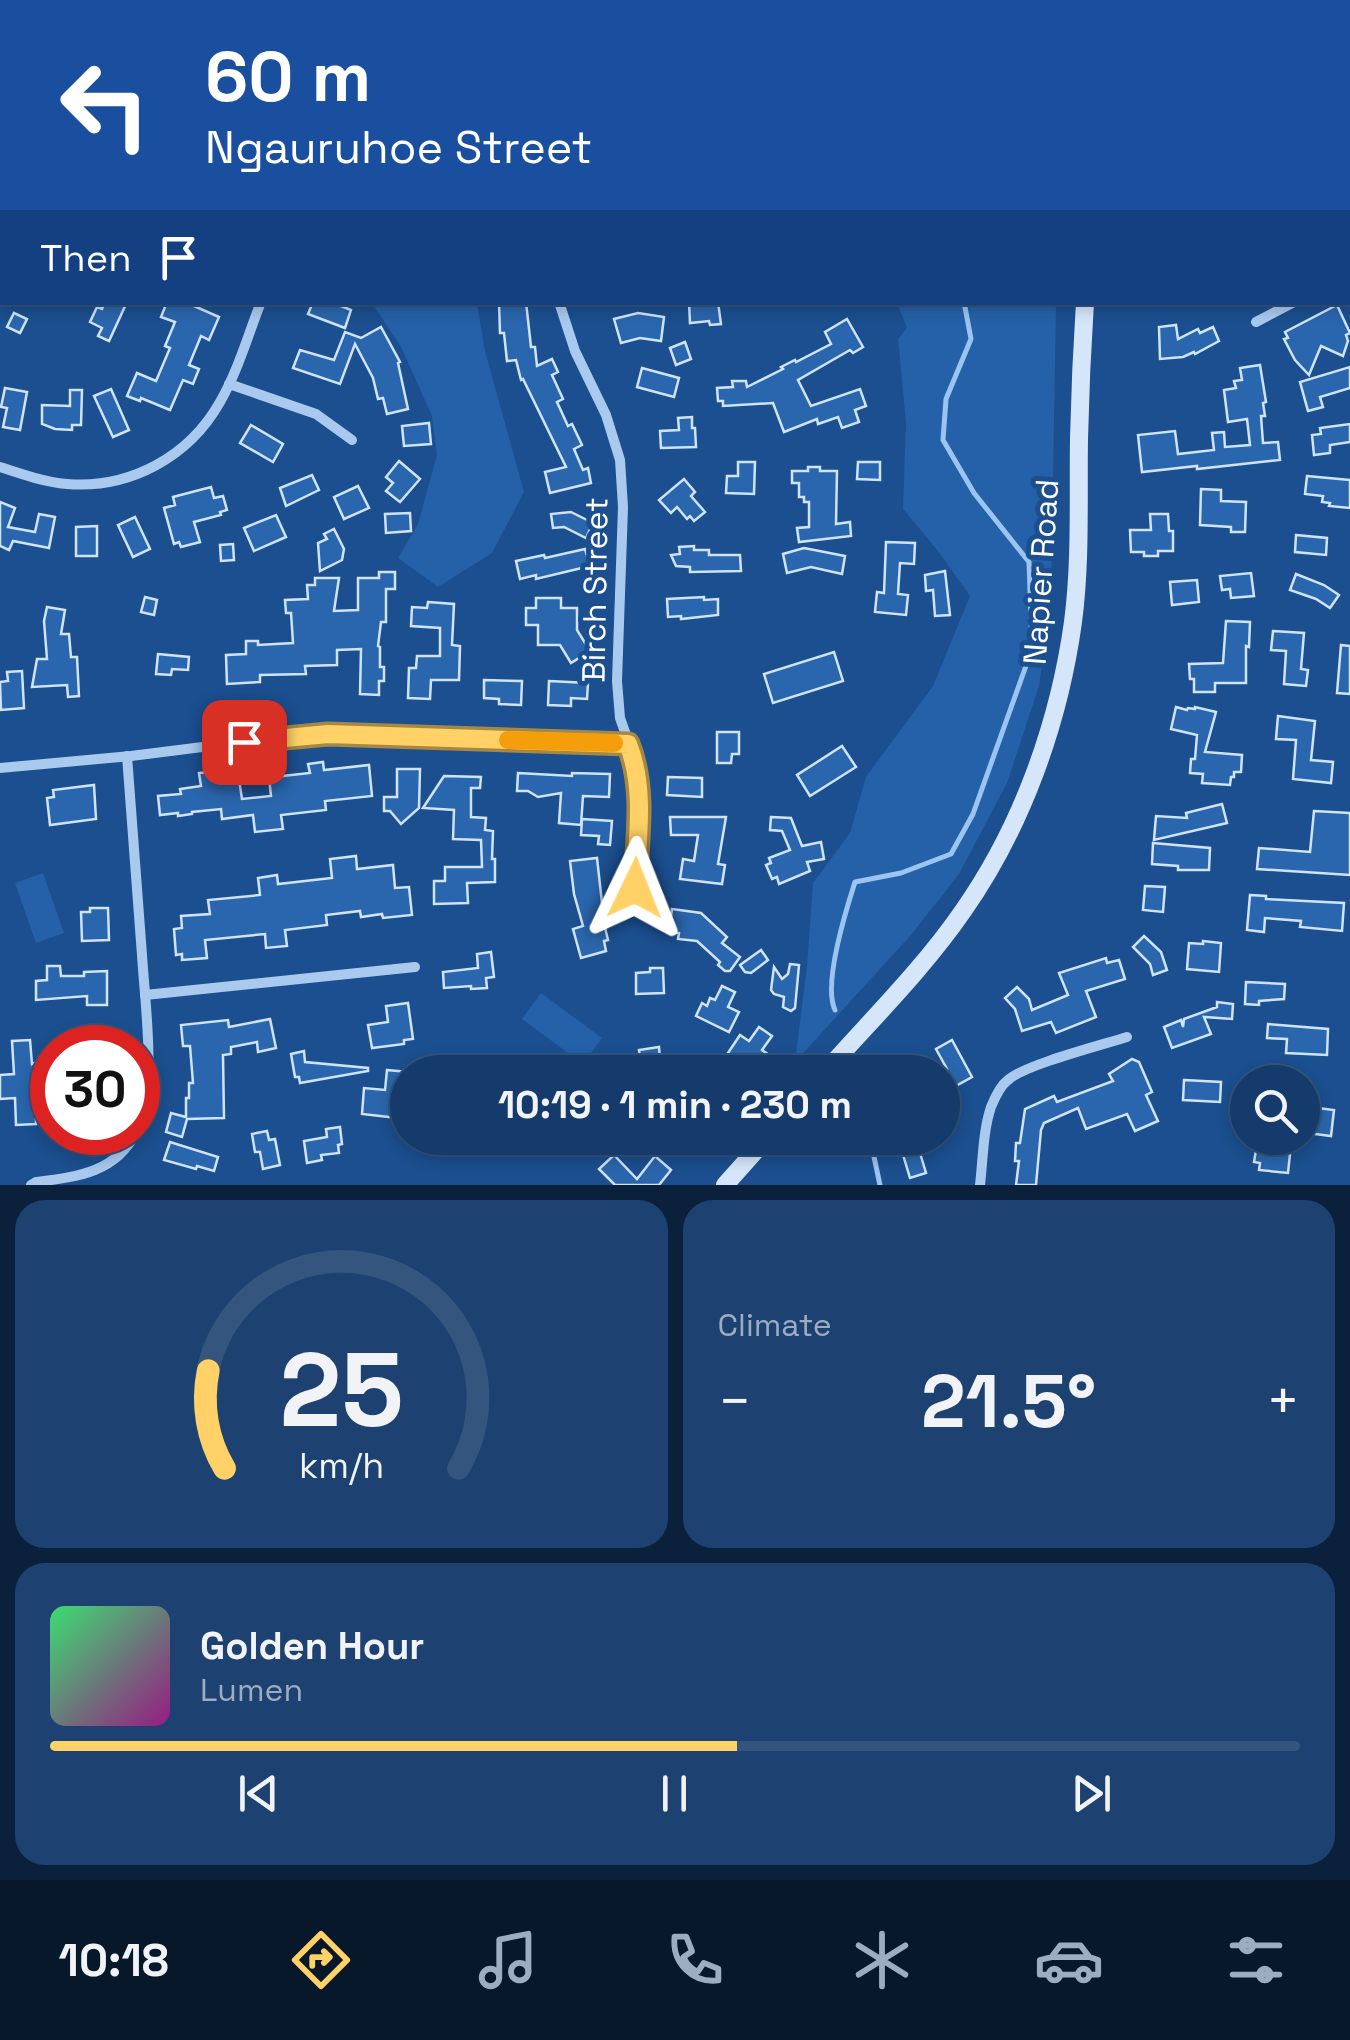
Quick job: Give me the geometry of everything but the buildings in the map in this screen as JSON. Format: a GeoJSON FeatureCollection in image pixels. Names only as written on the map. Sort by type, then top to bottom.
{"type":"FeatureCollection","features":[{"type":"Feature","properties":{"kind":"main road","name":"Napier Road"},"geometry":{"type":"LineString","coordinates":[[840,1055],[964,910],[1007,835],[1050,728],[1064,676],[1073,618],[1079,540],[1085,305]]}},
{"type":"Feature","properties":{"kind":"main road"},"geometry":{"type":"LineString","coordinates":[[725,1185],[752,1155]]}},
{"type":"Feature","properties":{"kind":"street"},"geometry":{"type":"LineString","coordinates":[[0,467],[42,480],[83,485],[145,472],[168,459],[202,430],[222,399],[261,305]]}},
{"type":"Feature","properties":{"kind":"street","name":"Birch Street"},"geometry":{"type":"LineString","coordinates":[[560,305],[575,351],[606,415],[620,460],[623,507],[617,682],[620,718],[636,763],[639,790],[635,888]]}},
{"type":"Feature","properties":{"kind":"street"},"geometry":{"type":"LineString","coordinates":[[1256,322],[1288,305]]}},
{"type":"Feature","properties":{"kind":"street"},"geometry":{"type":"LineString","coordinates":[[228,384],[316,414],[352,440]]}},
{"type":"Feature","properties":{"kind":"street"},"geometry":{"type":"LineString","coordinates":[[0,768],[328,734],[628,744]]}},
{"type":"Feature","properties":{"kind":"street"},"geometry":{"type":"LineString","coordinates":[[128,756],[146,1025]]}},
{"type":"Feature","properties":{"kind":"street"},"geometry":{"type":"LineString","coordinates":[[145,995],[415,968]]}},
{"type":"Feature","properties":{"kind":"street"},"geometry":{"type":"LineString","coordinates":[[980,1185],[986,1125],[1008,1079],[1127,1036]]}},
{"type":"Feature","properties":{"kind":"street"},"geometry":{"type":"LineString","coordinates":[[31,1185],[80,1176],[102,1168],[118,1155]]}},
{"type":"Feature","properties":{"kind":"shaded area"},"geometry":{"type":"Polygon","coordinates":[[[373,305],[477,305],[485,351],[524,492],[492,553],[438,587],[398,558],[418,524],[437,455],[432,416],[401,347],[373,305]]]}},
{"type":"Feature","properties":{"kind":"shaded area"},"geometry":{"type":"Polygon","coordinates":[[[898,305],[1056,305],[1051,604],[1039,686],[1007,783],[959,874],[911,935],[801,1055],[796,1055],[813,883],[850,833],[866,777],[933,686],[970,596],[903,509],[906,423],[898,339],[907,328],[898,305]]]}},
{"type":"Feature","properties":{"kind":"shaded area"},"geometry":{"type":"Polygon","coordinates":[[[43,873],[64,933],[36,943],[15,883],[43,873]]]}},
{"type":"Feature","properties":{"kind":"shaded area"},"geometry":{"type":"Polygon","coordinates":[[[541,993],[602,1038],[590,1055],[571,1055],[522,1019],[541,993]]]}},
{"type":"Feature","properties":{"kind":"waterway"},"geometry":{"type":"LineString","coordinates":[[835,1010],[834,966],[855,882],[901,873],[951,854],[973,814],[1032,649],[1029,562],[974,493],[943,440],[946,399],[971,339],[965,305]]}},
{"type":"Feature","properties":{"kind":"waterway"},"geometry":{"type":"LineString","coordinates":[[874,1155],[880,1185]]}},
{"type":"Feature","properties":{"kind":"slow traffic"},"geometry":{"type":"LineString","coordinates":[[508,740],[614,743]]}},
{"type":"Feature","properties":{"kind":"route"},"geometry":{"type":"LineString","coordinates":[[244,742],[328,734],[628,744],[636,763],[639,790],[635,888]]}}]}
